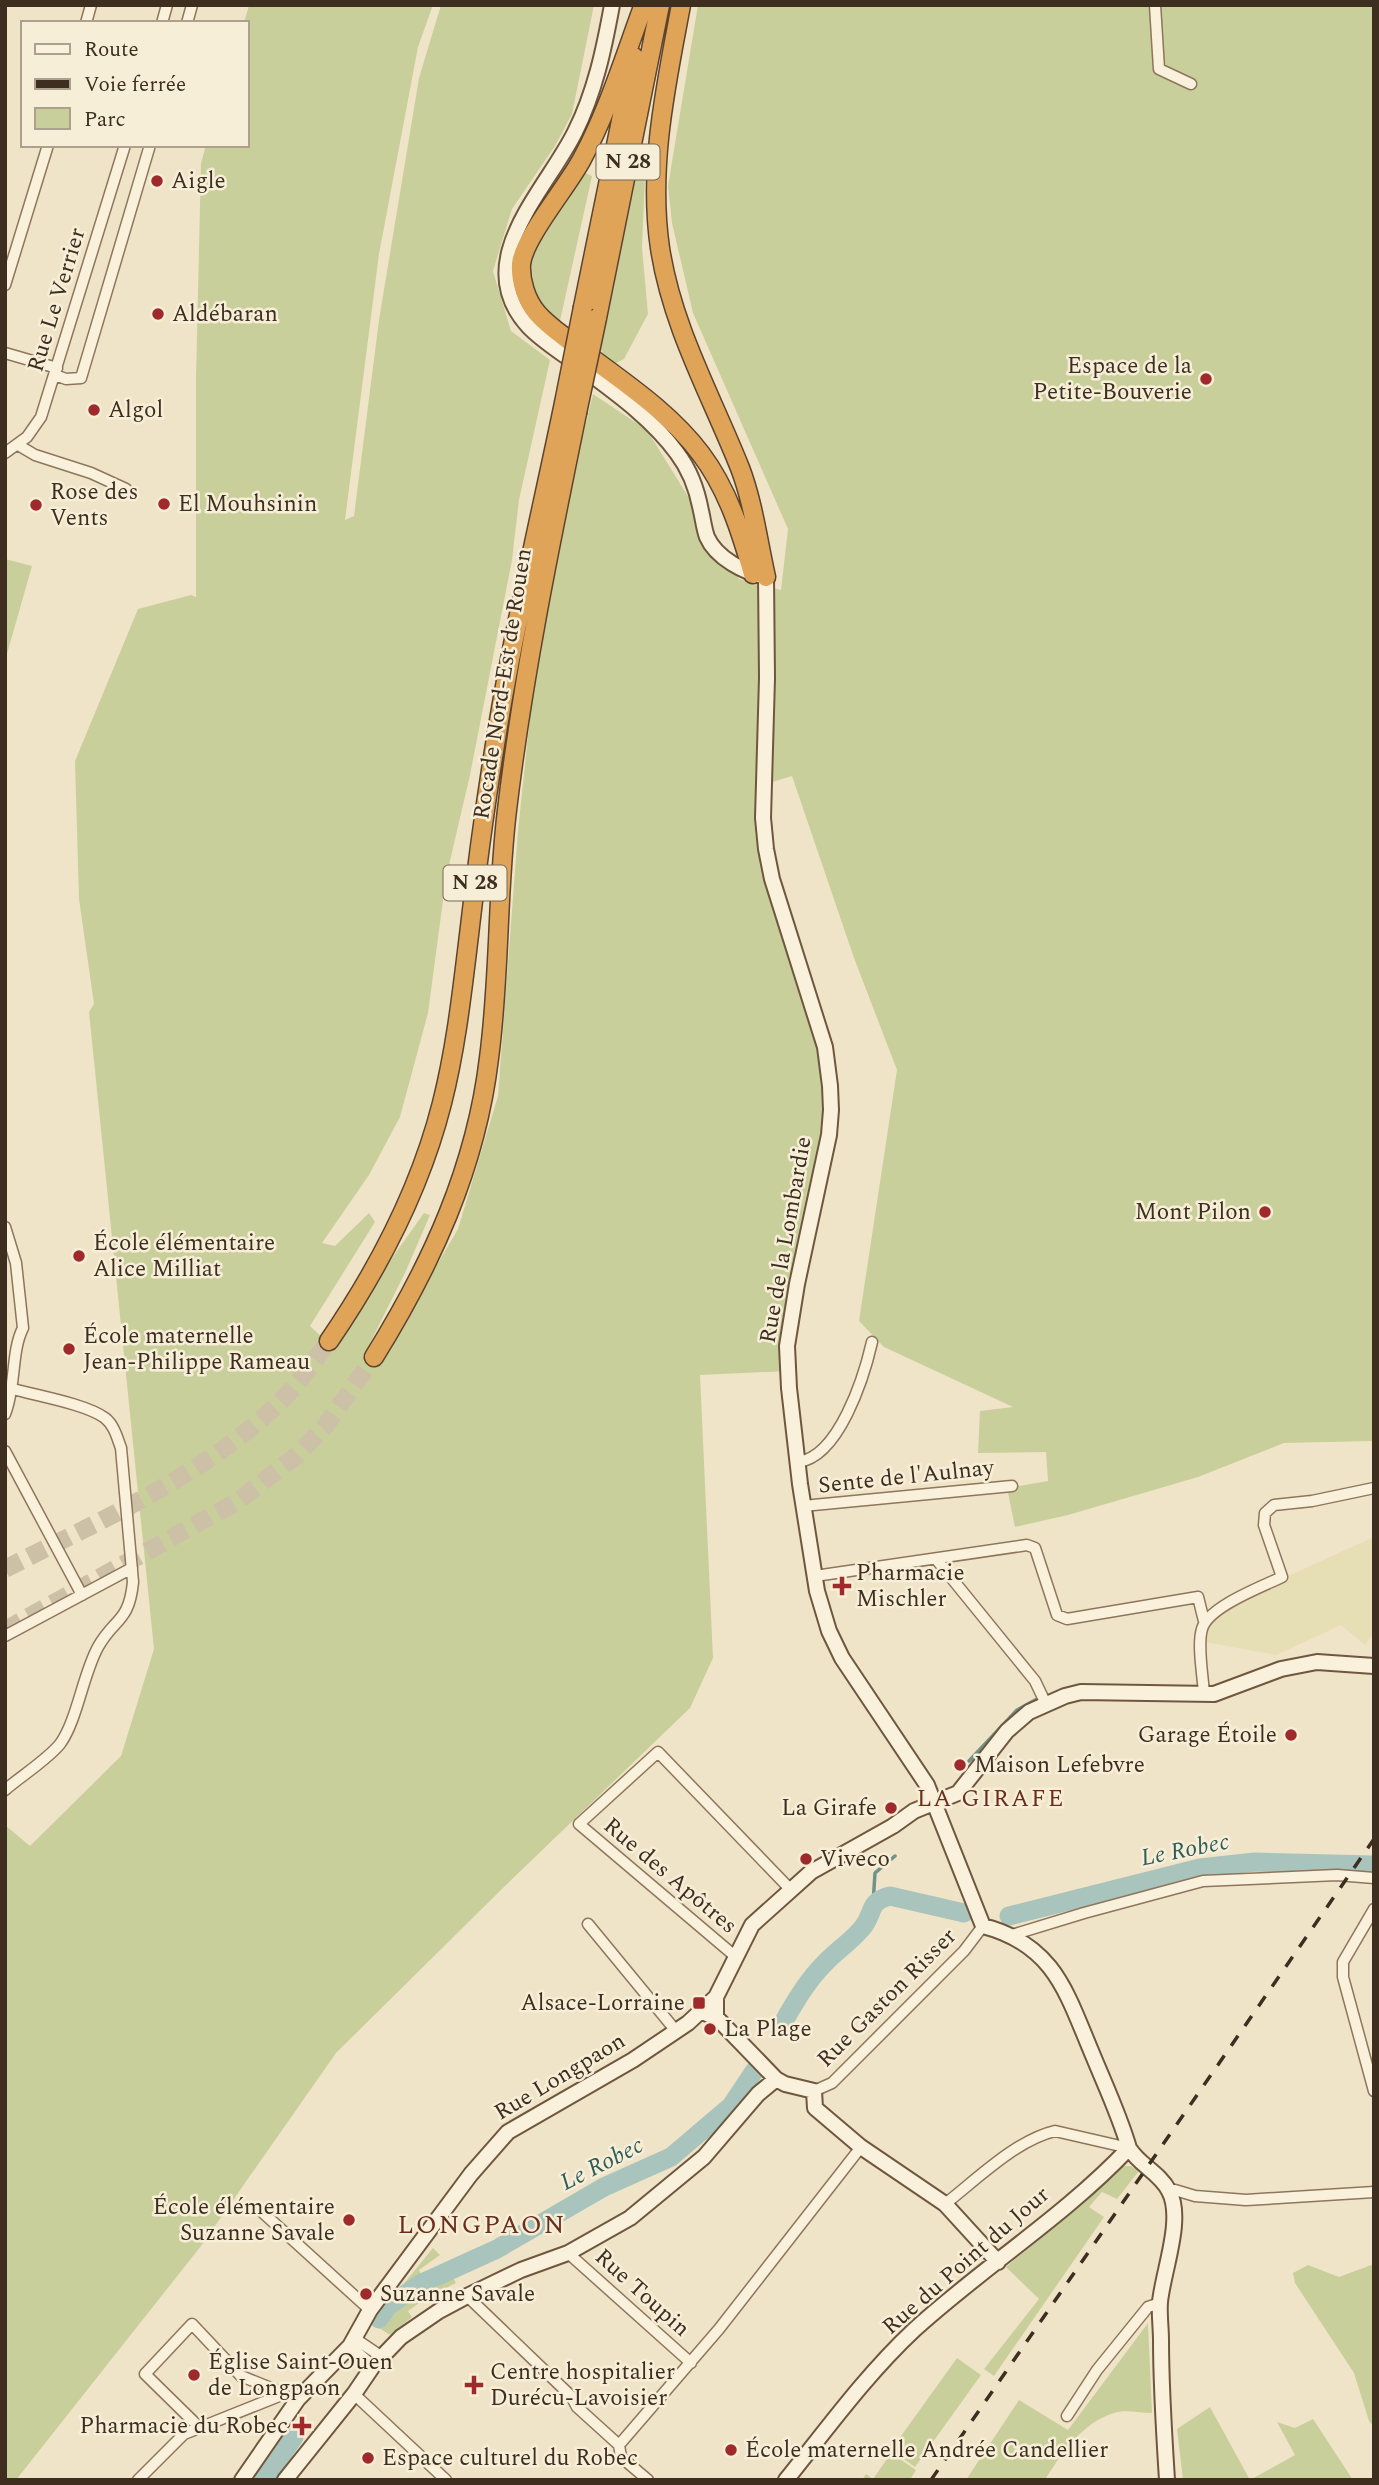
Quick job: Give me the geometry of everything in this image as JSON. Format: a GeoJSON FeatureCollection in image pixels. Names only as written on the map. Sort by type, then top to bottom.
{"type":"FeatureCollection","features":[{"type":"Feature","properties":{"kind":"highway"},"geometry":{"type":"LineString","coordinates":[[681,5],[665,92],[659,146],[656,201],[660,248],[683,337],[741,471],[760,576]]}},
{"type":"Feature","properties":{"kind":"highway"},"geometry":{"type":"LineString","coordinates":[[649,6],[583,158],[528,243],[522,264],[523,286],[528,301],[546,323],[655,406],[680,429],[702,455],[727,496],[760,576]]}},
{"type":"Feature","properties":{"kind":"highway","name":"Rocade Nord-Est de Rouen"},"geometry":{"type":"LineString","coordinates":[[329,1341],[392,1241],[412,1194],[442,1105],[461,1004],[494,748],[571,408],[649,6]]}},
{"type":"Feature","properties":{"kind":"highway","name":"Rocade Nord-Est de Rouen"},"geometry":{"type":"LineString","coordinates":[[374,1357],[436,1246],[462,1180],[478,1120],[494,1013],[504,836],[519,712],[571,408]]}},
{"type":"Feature","properties":{"kind":"main road"},"geometry":{"type":"LineString","coordinates":[[612,5],[603,54],[591,94],[555,170],[518,226],[510,244],[506,270],[508,291],[528,326],[651,423],[670,444],[687,466],[696,488],[710,543],[727,559],[760,576]]}},
{"type":"Feature","properties":{"kind":"main road","name":"Rue de la Lombardie"},"geometry":{"type":"LineString","coordinates":[[760,576],[766,633],[766,849],[772,879],[825,1047],[830,1086],[828,1135],[787,1346],[789,1388],[803,1506],[824,1619],[834,1644],[927,1785],[982,1926]]}},
{"type":"Feature","properties":{"kind":"main road"},"geometry":{"type":"LineString","coordinates":[[716,2017],[716,1997],[752,1925],[811,1872],[933,1802],[958,1793],[1007,1731],[1029,1712],[1081,1692],[1214,1694],[1282,1669],[1317,1662],[1374,1666]]}},
{"type":"Feature","properties":{"kind":"main road"},"geometry":{"type":"LineString","coordinates":[[982,1926],[1012,1935],[1042,1958],[1057,1976],[1129,2148],[1169,2191],[1174,2211],[1173,2225],[1160,2303],[1167,2480]]}},
{"type":"Feature","properties":{"kind":"main road","name":"Rue Longpaon"},"geometry":{"type":"LineString","coordinates":[[242,2480],[298,2399],[352,2342],[370,2310],[471,2174],[508,2132],[633,2060],[677,2031],[716,1997]]}},
{"type":"Feature","properties":{"kind":"main road"},"geometry":{"type":"LineString","coordinates":[[700,2010],[716,2017],[776,2079],[814,2091],[815,2108],[861,2147],[945,2204],[998,2262]]}},
{"type":"Feature","properties":{"kind":"main road"},"geometry":{"type":"LineString","coordinates":[[285,2480],[377,2362],[401,2337],[439,2311],[521,2270],[568,2253],[630,2218],[704,2157],[758,2094],[776,2079]]}},
{"type":"Feature","properties":{"kind":"main road","name":"Rue du Point du Jour"},"geometry":{"type":"LineString","coordinates":[[786,2480],[857,2392],[912,2332],[1098,2178],[1129,2148]]}},
{"type":"Feature","properties":{"kind":"street"},"geometry":{"type":"LineString","coordinates":[[1155,5],[1159,69],[1191,84]]}},
{"type":"Feature","properties":{"kind":"street"},"geometry":{"type":"LineString","coordinates":[[5,285],[47,147]]}},
{"type":"Feature","properties":{"kind":"street","name":"Rue Le Verrier"},"geometry":{"type":"LineString","coordinates":[[5,453],[18,445],[35,428],[41,417],[124,147]]}},
{"type":"Feature","properties":{"kind":"street"},"geometry":{"type":"LineString","coordinates":[[5,353],[56,372],[66,379],[80,378],[149,147]]}},
{"type":"Feature","properties":{"kind":"street"},"geometry":{"type":"LineString","coordinates":[[18,445],[35,455],[91,473],[126,489]]}},
{"type":"Feature","properties":{"kind":"street"},"geometry":{"type":"LineString","coordinates":[[5,1414],[13,1389],[19,1335],[23,1328],[16,1263],[7,1232]]}},
{"type":"Feature","properties":{"kind":"street"},"geometry":{"type":"LineString","coordinates":[[798,1462],[815,1457],[835,1434],[866,1369],[872,1342]]}},
{"type":"Feature","properties":{"kind":"street"},"geometry":{"type":"LineString","coordinates":[[7,1786],[59,1745],[67,1731],[98,1647],[125,1615],[131,1600],[132,1568],[121,1448],[115,1430],[107,1419],[91,1411],[13,1389]]}},
{"type":"Feature","properties":{"kind":"street"},"geometry":{"type":"LineString","coordinates":[[5,1451],[82,1595]]}},
{"type":"Feature","properties":{"kind":"street","name":"Sente de l'Aulnay"},"geometry":{"type":"LineString","coordinates":[[803,1506],[1012,1486]]}},
{"type":"Feature","properties":{"kind":"street"},"geometry":{"type":"LineString","coordinates":[[1204,1694],[1200,1632],[1204,1621],[1223,1607],[1282,1577],[1264,1525],[1265,1514],[1274,1505],[1312,1501],[1374,1488]]}},
{"type":"Feature","properties":{"kind":"street"},"geometry":{"type":"LineString","coordinates":[[815,1576],[1027,1545],[1035,1548],[1057,1615],[1067,1619],[1198,1597],[1204,1621]]}},
{"type":"Feature","properties":{"kind":"street"},"geometry":{"type":"LineString","coordinates":[[936,1559],[1035,1681],[1046,1704]]}},
{"type":"Feature","properties":{"kind":"street"},"geometry":{"type":"LineString","coordinates":[[5,1636],[132,1568]]}},
{"type":"Feature","properties":{"kind":"street","name":"Rue des Apôtres"},"geometry":{"type":"LineString","coordinates":[[736,1956],[579,1824],[658,1752],[791,1890]]}},
{"type":"Feature","properties":{"kind":"street"},"geometry":{"type":"LineString","coordinates":[[1012,1935],[1203,1881],[1337,1875],[1374,1878]]}},
{"type":"Feature","properties":{"kind":"street"},"geometry":{"type":"LineString","coordinates":[[1374,1909],[1343,1962],[1343,1978],[1374,2091]]}},
{"type":"Feature","properties":{"kind":"street"},"geometry":{"type":"LineString","coordinates":[[588,1924],[677,2031]]}},
{"type":"Feature","properties":{"kind":"street","name":"Rue Gaston Risser"},"geometry":{"type":"LineString","coordinates":[[814,2091],[832,2083],[964,1951],[982,1926]]}},
{"type":"Feature","properties":{"kind":"street"},"geometry":{"type":"LineString","coordinates":[[945,2204],[1024,2144],[1046,2133],[1055,2131],[1129,2148]]}},
{"type":"Feature","properties":{"kind":"street"},"geometry":{"type":"LineString","coordinates":[[619,2445],[691,2363],[861,2147]]}},
{"type":"Feature","properties":{"kind":"street"},"geometry":{"type":"LineString","coordinates":[[1169,2191],[1246,2200],[1374,2192]]}},
{"type":"Feature","properties":{"kind":"street"},"geometry":{"type":"LineString","coordinates":[[261,2211],[370,2310]]}},
{"type":"Feature","properties":{"kind":"street","name":"Rue Toupin"},"geometry":{"type":"LineString","coordinates":[[568,2253],[691,2363]]}},
{"type":"Feature","properties":{"kind":"street"},"geometry":{"type":"LineString","coordinates":[[467,2297],[571,2396],[577,2407],[619,2445],[621,2457],[648,2480]]}},
{"type":"Feature","properties":{"kind":"street"},"geometry":{"type":"LineString","coordinates":[[1067,2416],[1097,2370],[1148,2307],[1160,2303]]}},
{"type":"Feature","properties":{"kind":"street"},"geometry":{"type":"LineString","coordinates":[[200,2428],[145,2374],[192,2324],[241,2376],[298,2399]]}},
{"type":"Feature","properties":{"kind":"street"},"geometry":{"type":"LineString","coordinates":[[352,2342],[377,2362]]}},
{"type":"Feature","properties":{"kind":"street"},"geometry":{"type":"LineString","coordinates":[[138,2480],[184,2434],[283,2393]]}},
{"type":"Feature","properties":{"kind":"street"},"geometry":{"type":"LineString","coordinates":[[354,2394],[446,2480]]}},
{"type":"Feature","properties":{"kind":"shaded area"},"geometry":{"type":"Polygon","coordinates":[[[1374,1537],[1374,1632],[1365,1645],[1341,1625],[1276,1655],[1204,1642],[1206,1623],[1222,1612],[1288,1576],[1374,1537]]]}},
{"type":"Feature","properties":{"kind":"green space"},"geometry":{"type":"Polygon","coordinates":[[[249,5],[433,5],[418,47],[379,254],[345,520],[354,516],[379,320],[419,78],[441,5],[594,5],[572,114],[555,146],[512,209],[493,271],[511,331],[550,360],[519,500],[512,560],[470,775],[446,878],[428,1013],[400,1117],[369,1175],[322,1243],[335,1246],[369,1213],[375,1222],[310,1326],[334,1348],[382,1272],[424,1213],[430,1215],[365,1353],[380,1361],[458,1229],[498,1096],[518,831],[531,707],[568,497],[593,394],[647,430],[739,579],[781,590],[788,529],[693,313],[672,223],[668,186],[698,5],[1374,5],[1374,1441],[1284,1443],[1198,1477],[1068,1515],[1015,1527],[1007,1488],[1048,1481],[1046,1452],[978,1453],[980,1411],[1013,1407],[884,1347],[859,1321],[897,1070],[854,958],[792,776],[766,784],[770,859],[832,1069],[789,1371],[700,1375],[713,1658],[690,1708],[336,2053],[201,2246],[16,2480],[5,2480],[5,1825],[30,1846],[121,1756],[154,1649],[89,1012],[94,1004],[79,899],[75,761],[138,609],[191,595],[196,597],[196,378],[201,163],[205,147],[248,147],[248,21],[245,21],[249,5]]]}},
{"type":"Feature","properties":{"kind":"green space"},"geometry":{"type":"Polygon","coordinates":[[[639,151],[646,153],[642,247],[648,314],[624,359],[614,364],[605,358],[598,344],[639,151]]]}},
{"type":"Feature","properties":{"kind":"green space"},"geometry":{"type":"Polygon","coordinates":[[[582,171],[592,176],[560,321],[532,291],[528,264],[546,222],[582,171]]]}},
{"type":"Feature","properties":{"kind":"green space"},"geometry":{"type":"Polygon","coordinates":[[[5,559],[32,566],[5,661],[5,559]]]}},
{"type":"Feature","properties":{"kind":"green space"},"geometry":{"type":"Polygon","coordinates":[[[1121,2166],[1131,2166],[1139,2171],[1117,2199],[1102,2192],[1089,2207],[1104,2217],[994,2376],[984,2369],[1039,2299],[1006,2267],[1069,2215],[1121,2166]]]}},
{"type":"Feature","properties":{"kind":"green space"},"geometry":{"type":"Polygon","coordinates":[[[433,2248],[440,2255],[419,2270],[424,2281],[384,2308],[433,2248]]]}},
{"type":"Feature","properties":{"kind":"green space"},"geometry":{"type":"Polygon","coordinates":[[[1374,2264],[1374,2427],[1369,2421],[1354,2373],[1295,2283],[1293,2273],[1308,2265],[1339,2277],[1374,2264]]]}},
{"type":"Feature","properties":{"kind":"green space"},"geometry":{"type":"Polygon","coordinates":[[[450,2271],[456,2283],[426,2298],[408,2311],[412,2317],[390,2335],[376,2326],[410,2293],[450,2271]]]}},
{"type":"Feature","properties":{"kind":"green space"},"geometry":{"type":"Polygon","coordinates":[[[1148,2323],[1152,2413],[1128,2411],[1103,2417],[1074,2440],[1045,2480],[966,2480],[1019,2400],[1068,2430],[1148,2323]]]}},
{"type":"Feature","properties":{"kind":"green space"},"geometry":{"type":"Polygon","coordinates":[[[957,2358],[981,2375],[915,2467],[891,2450],[957,2358]]]}},
{"type":"Feature","properties":{"kind":"green space"},"geometry":{"type":"Polygon","coordinates":[[[1210,2407],[1250,2480],[1183,2480],[1177,2429],[1210,2407]]]}},
{"type":"Feature","properties":{"kind":"green space"},"geometry":{"type":"Polygon","coordinates":[[[1313,2419],[1353,2480],[1250,2480],[1295,2455],[1277,2422],[1295,2428],[1313,2419]]]}},
{"type":"Feature","properties":{"kind":"green space"},"geometry":{"type":"Polygon","coordinates":[[[891,2453],[916,2470],[910,2480],[862,2480],[866,2474],[873,2479],[891,2453]]]}},
{"type":"Feature","properties":{"kind":"waterway"},"geometry":{"type":"LineString","coordinates":[[969,1761],[1017,1710],[1037,1699]]}},
{"type":"Feature","properties":{"kind":"waterway"},"geometry":{"type":"LineString","coordinates":[[873,1904],[875,1873],[895,1856]]}},
{"type":"Feature","properties":{"kind":"waterway","name":"Le Robec"},"geometry":{"type":"LineString","coordinates":[[1009,1916],[1200,1868],[1255,1862],[1374,1865]]}},
{"type":"Feature","properties":{"kind":"waterway","name":"Le Robec"},"geometry":{"type":"LineString","coordinates":[[781,2026],[812,1978],[859,1932],[878,1901],[890,1896],[964,1913]]}},
{"type":"Feature","properties":{"kind":"waterway","name":"Le Robec"},"geometry":{"type":"LineString","coordinates":[[379,2319],[388,2306],[420,2284],[497,2249],[604,2187],[671,2157],[731,2106],[755,2070]]}},
{"type":"Feature","properties":{"kind":"waterway","name":"Le Robec"},"geometry":{"type":"LineString","coordinates":[[264,2480],[294,2437]]}},
{"type":"Feature","properties":{"kind":"tunnel"},"geometry":{"type":"LineString","coordinates":[[5,1569],[150,1495],[220,1452],[282,1400],[329,1341]]}},
{"type":"Feature","properties":{"kind":"tunnel"},"geometry":{"type":"LineString","coordinates":[[5,1630],[238,1501],[296,1456],[326,1425],[374,1357]]}},
{"type":"Feature","properties":{"kind":"railway"},"geometry":{"type":"LineString","coordinates":[[931,2480],[1374,1839]]}},
{"type":"Feature","properties":{"kind":"place","name":"Aigle"},"geometry":{"type":"Point","coordinates":[157,181]}},
{"type":"Feature","properties":{"kind":"place","name":"Aldébaran"},"geometry":{"type":"Point","coordinates":[158,314]}},
{"type":"Feature","properties":{"kind":"place","name":"Espace de la Petite-Bouverie"},"geometry":{"type":"Point","coordinates":[1206,379]}},
{"type":"Feature","properties":{"kind":"place","name":"Algol"},"geometry":{"type":"Point","coordinates":[94,410]}},
{"type":"Feature","properties":{"kind":"place","name":"El Mouhsinin"},"geometry":{"type":"Point","coordinates":[164,504]}},
{"type":"Feature","properties":{"kind":"place","name":"Rose des Vents"},"geometry":{"type":"Point","coordinates":[36,505]}},
{"type":"Feature","properties":{"kind":"place","name":"Mont Pilon"},"geometry":{"type":"Point","coordinates":[1265,1212]}},
{"type":"Feature","properties":{"kind":"place","name":"École élémentaire Alice Milliat"},"geometry":{"type":"Point","coordinates":[79,1256]}},
{"type":"Feature","properties":{"kind":"place","name":"École maternelle Jean-Philippe Rameau"},"geometry":{"type":"Point","coordinates":[69,1349]}},
{"type":"Feature","properties":{"kind":"place","name":"Pharmacie Mischler"},"geometry":{"type":"Point","coordinates":[842,1586]}},
{"type":"Feature","properties":{"kind":"place","name":"Garage Étoile"},"geometry":{"type":"Point","coordinates":[1291,1735]}},
{"type":"Feature","properties":{"kind":"place","name":"Maison Lefebvre"},"geometry":{"type":"Point","coordinates":[960,1765]}},
{"type":"Feature","properties":{"kind":"place","name":"La Girafe"},"geometry":{"type":"Point","coordinates":[891,1808]}},
{"type":"Feature","properties":{"kind":"place","name":"Viveco"},"geometry":{"type":"Point","coordinates":[806,1859]}},
{"type":"Feature","properties":{"kind":"place","name":"Alsace-Lorraine"},"geometry":{"type":"Point","coordinates":[699,2003]}},
{"type":"Feature","properties":{"kind":"place","name":"La Plage"},"geometry":{"type":"Point","coordinates":[710,2029]}},
{"type":"Feature","properties":{"kind":"place","name":"École élémentaire Suzanne Savale"},"geometry":{"type":"Point","coordinates":[349,2220]}},
{"type":"Feature","properties":{"kind":"place","name":"Suzanne Savale"},"geometry":{"type":"Point","coordinates":[366,2294]}},
{"type":"Feature","properties":{"kind":"place","name":"Église Saint-Ouen de Longpaon"},"geometry":{"type":"Point","coordinates":[194,2375]}},
{"type":"Feature","properties":{"kind":"place","name":"Centre hospitalier Durécu-Lavoisier"},"geometry":{"type":"Point","coordinates":[474,2385]}},
{"type":"Feature","properties":{"kind":"place","name":"Pharmacie du Robec"},"geometry":{"type":"Point","coordinates":[302,2426]}},
{"type":"Feature","properties":{"kind":"place","name":"École maternelle Andrée Candellier"},"geometry":{"type":"Point","coordinates":[731,2450]}},
{"type":"Feature","properties":{"kind":"place","name":"Espace culturel du Robec"},"geometry":{"type":"Point","coordinates":[368,2458]}},
{"type":"Feature","properties":{"kind":"district","name":"LA GIRAFE"},"geometry":{"type":"Point","coordinates":[991,1799]}},
{"type":"Feature","properties":{"kind":"district","name":"LONGPAON"},"geometry":{"type":"Point","coordinates":[482,2225]}}]}
